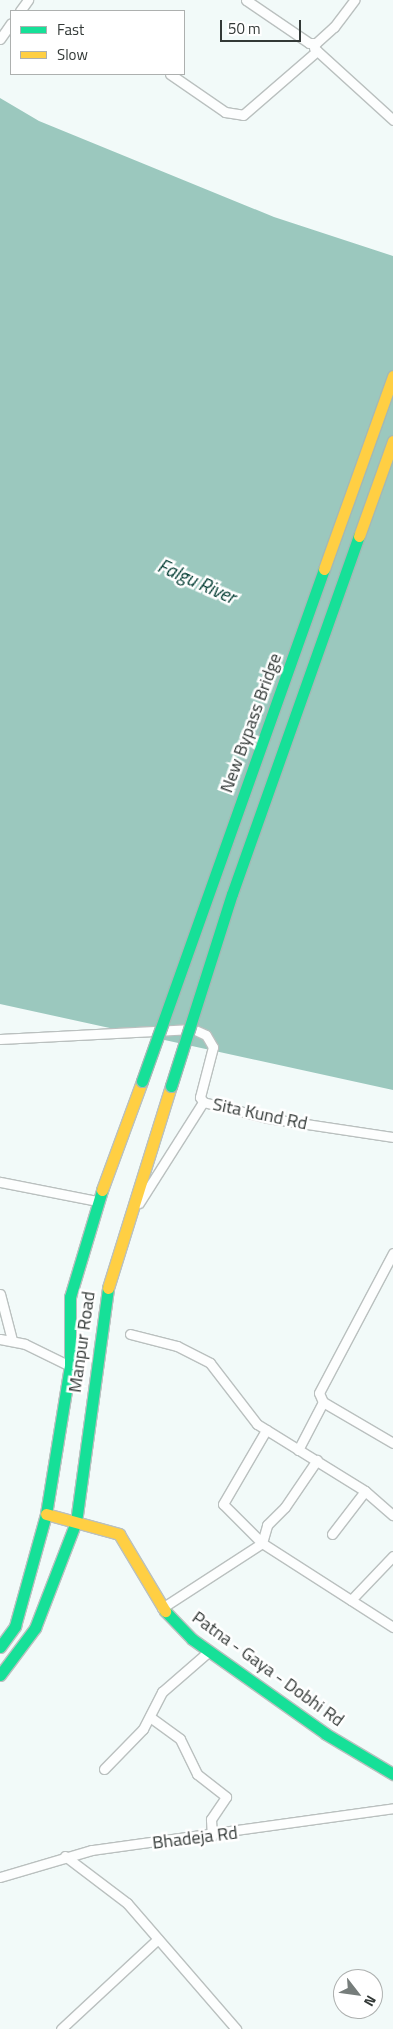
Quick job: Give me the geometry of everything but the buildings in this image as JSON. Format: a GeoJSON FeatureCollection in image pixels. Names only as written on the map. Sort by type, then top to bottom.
{"type":"FeatureCollection","features":[{"type":"Feature","properties":{"kind":"main road","name":"New Bypass Bridge"},"geometry":{"type":"LineString","coordinates":[[142,1081],[393,376]]}},
{"type":"Feature","properties":{"kind":"main road","name":"Manpur Road"},"geometry":{"type":"LineString","coordinates":[[0,1675],[35,1628],[76,1522],[104,1300],[232,894],[393,441]]}},
{"type":"Feature","properties":{"kind":"main road","name":"Manpur Road"},"geometry":{"type":"LineString","coordinates":[[0,1647],[15,1626],[46,1514],[70,1366],[70,1297],[97,1202],[142,1081]]}},
{"type":"Feature","properties":{"kind":"main road","name":"Patna - Gaya - Dobhi Rd"},"geometry":{"type":"LineString","coordinates":[[46,1514],[119,1534],[162,1608],[208,1652],[393,1774]]}},
{"type":"Feature","properties":{"kind":"street"},"geometry":{"type":"LineString","coordinates":[[246,0],[309,43],[393,120]]}},
{"type":"Feature","properties":{"kind":"street"},"geometry":{"type":"LineString","coordinates":[[309,43],[316,43],[334,28],[354,0]]}},
{"type":"Feature","properties":{"kind":"street"},"geometry":{"type":"LineString","coordinates":[[0,38],[10,24]]}},
{"type":"Feature","properties":{"kind":"street"},"geometry":{"type":"LineString","coordinates":[[171,75],[226,112],[243,115],[317,51]]}},
{"type":"Feature","properties":{"kind":"street"},"geometry":{"type":"LineString","coordinates":[[0,1039],[193,1029],[206,1035],[213,1047],[200,1098],[203,1102]]}},
{"type":"Feature","properties":{"kind":"street","name":"Sita Kund Rd"},"geometry":{"type":"LineString","coordinates":[[130,1218],[203,1102],[267,1118],[393,1138]]}},
{"type":"Feature","properties":{"kind":"street"},"geometry":{"type":"LineString","coordinates":[[0,1182],[97,1202]]}},
{"type":"Feature","properties":{"kind":"street"},"geometry":{"type":"LineString","coordinates":[[298,1450],[323,1402],[320,1390],[393,1253]]}},
{"type":"Feature","properties":{"kind":"street"},"geometry":{"type":"LineString","coordinates":[[0,1294],[12,1340]]}},
{"type":"Feature","properties":{"kind":"street"},"geometry":{"type":"LineString","coordinates":[[130,1334],[177,1346],[210,1364],[266,1430],[365,1491],[393,1515]]}},
{"type":"Feature","properties":{"kind":"street"},"geometry":{"type":"LineString","coordinates":[[0,1339],[12,1340],[70,1366]]}},
{"type":"Feature","properties":{"kind":"street"},"geometry":{"type":"LineString","coordinates":[[323,1402],[393,1443]]}},
{"type":"Feature","properties":{"kind":"street"},"geometry":{"type":"LineString","coordinates":[[266,1430],[223,1504],[262,1542],[393,1627]]}},
{"type":"Feature","properties":{"kind":"street"},"geometry":{"type":"LineString","coordinates":[[162,1608],[262,1542],[267,1525],[317,1460]]}},
{"type":"Feature","properties":{"kind":"street"},"geometry":{"type":"LineString","coordinates":[[332,1534],[365,1491]]}},
{"type":"Feature","properties":{"kind":"street"},"geometry":{"type":"LineString","coordinates":[[351,1600],[393,1556]]}},
{"type":"Feature","properties":{"kind":"street"},"geometry":{"type":"LineString","coordinates":[[104,1769],[150,1717],[162,1692],[208,1652]]}},
{"type":"Feature","properties":{"kind":"street"},"geometry":{"type":"LineString","coordinates":[[150,1717],[180,1739],[197,1774],[226,1797],[211,1819],[212,1836]]}},
{"type":"Feature","properties":{"kind":"street","name":"Bhadeja Rd"},"geometry":{"type":"LineString","coordinates":[[0,1878],[65,1856],[393,1808]]}},
{"type":"Feature","properties":{"kind":"street"},"geometry":{"type":"LineString","coordinates":[[65,1856],[117,1894],[236,2029]]}},
{"type":"Feature","properties":{"kind":"street"},"geometry":{"type":"LineString","coordinates":[[60,2029],[158,1939]]}},
{"type":"Feature","properties":{"kind":"water","name":"Falgu River"},"geometry":{"type":"Polygon","coordinates":[[[0,98],[39,121],[274,217],[393,256],[393,1090],[0,1004],[0,98]]]}},
{"type":"Feature","properties":{"kind":"traffic: fast"},"geometry":{"type":"LineString","coordinates":[[171,1086],[232,894],[359,536]]}},
{"type":"Feature","properties":{"kind":"traffic: fast"},"geometry":{"type":"LineString","coordinates":[[142,1081],[324,569]]}},
{"type":"Feature","properties":{"kind":"traffic: fast"},"geometry":{"type":"LineString","coordinates":[[0,1647],[15,1626],[46,1514],[70,1366],[70,1297],[102,1190]]}},
{"type":"Feature","properties":{"kind":"traffic: fast"},"geometry":{"type":"LineString","coordinates":[[0,1675],[35,1628],[76,1522],[108,1288]]}},
{"type":"Feature","properties":{"kind":"traffic: fast"},"geometry":{"type":"LineString","coordinates":[[165,1611],[192,1639],[326,1734],[393,1774]]}},
{"type":"Feature","properties":{"kind":"traffic: slow"},"geometry":{"type":"LineString","coordinates":[[324,569],[393,376]]}},
{"type":"Feature","properties":{"kind":"traffic: slow"},"geometry":{"type":"LineString","coordinates":[[359,536],[393,441]]}},
{"type":"Feature","properties":{"kind":"traffic: slow"},"geometry":{"type":"LineString","coordinates":[[102,1190],[142,1081]]}},
{"type":"Feature","properties":{"kind":"traffic: slow"},"geometry":{"type":"LineString","coordinates":[[108,1288],[171,1086]]}},
{"type":"Feature","properties":{"kind":"traffic: slow"},"geometry":{"type":"LineString","coordinates":[[46,1514],[119,1534],[165,1611]]}}]}
